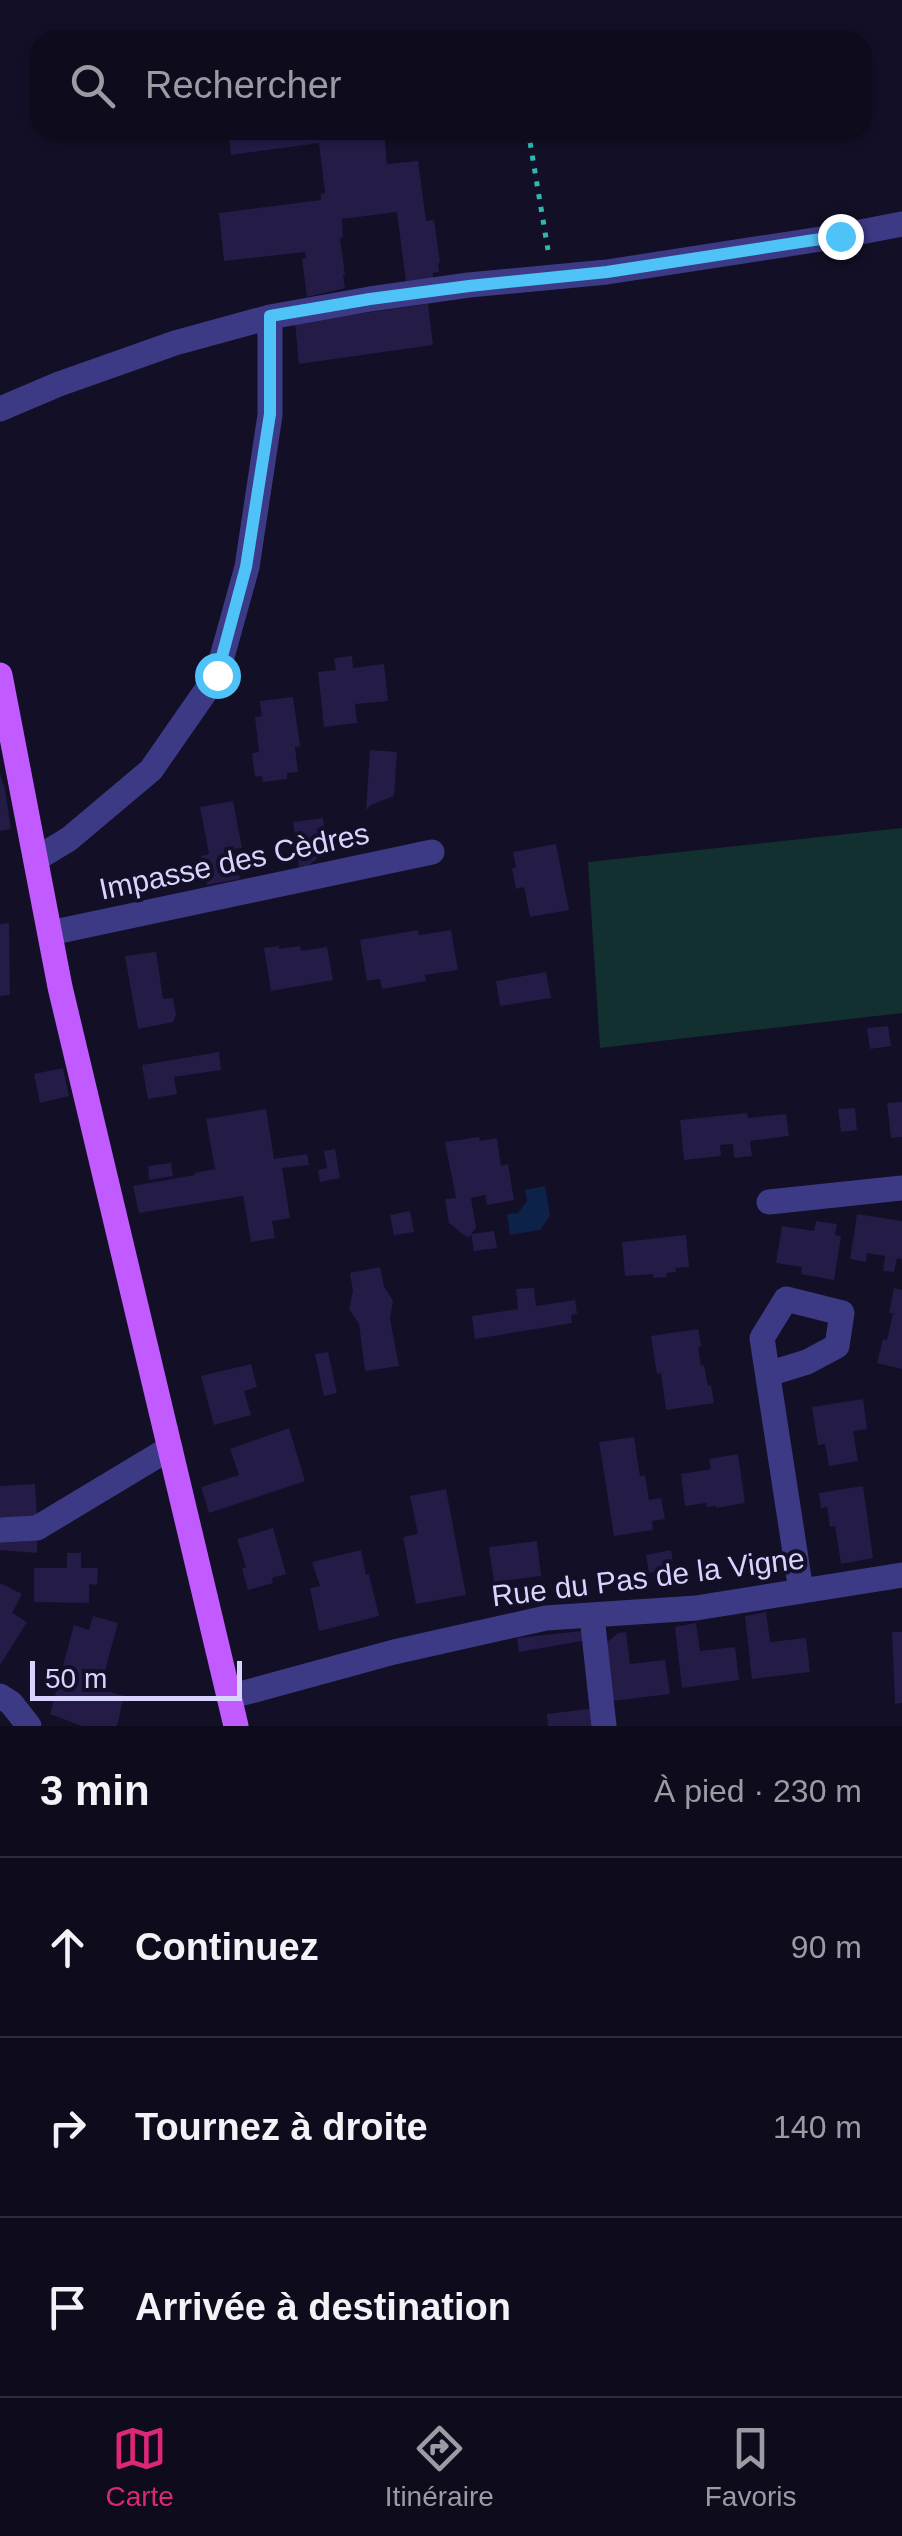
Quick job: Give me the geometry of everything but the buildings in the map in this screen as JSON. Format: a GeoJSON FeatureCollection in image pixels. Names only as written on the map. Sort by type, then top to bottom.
{"type":"FeatureCollection","features":[{"type":"Feature","properties":{"kind":"main road"},"geometry":{"type":"LineString","coordinates":[[0,675],[60,987],[229,1697],[232,1725]]}},
{"type":"Feature","properties":{"kind":"street"},"geometry":{"type":"LineString","coordinates":[[0,409],[175,342],[270,316],[390,296],[607,272],[902,224]]}},
{"type":"Feature","properties":{"kind":"street"},"geometry":{"type":"LineString","coordinates":[[36,859],[69,838],[152,770],[217,675],[246,567],[268,434],[270,316]]}},
{"type":"Feature","properties":{"kind":"street","name":"Impasse des Cèdres"},"geometry":{"type":"LineString","coordinates":[[50,933],[432,852]]}},
{"type":"Feature","properties":{"kind":"street"},"geometry":{"type":"LineString","coordinates":[[769,1202],[902,1188]]}},
{"type":"Feature","properties":{"kind":"street"},"geometry":{"type":"LineString","coordinates":[[768,1374],[801,1592]]}},
{"type":"Feature","properties":{"kind":"street"},"geometry":{"type":"LineString","coordinates":[[0,1530],[37,1528],[170,1448]]}},
{"type":"Feature","properties":{"kind":"street","name":"Rue du Pas de la Vigne"},"geometry":{"type":"LineString","coordinates":[[229,1697],[470,1633],[546,1618],[696,1608],[902,1575]]}},
{"type":"Feature","properties":{"kind":"street"},"geometry":{"type":"LineString","coordinates":[[592,1616],[604,1726]]}},
{"type":"Feature","properties":{"kind":"street"},"geometry":{"type":"LineString","coordinates":[[0,1696],[11,1703],[26,1725]]}},
{"type":"Feature","properties":{"kind":"path"},"geometry":{"type":"LineString","coordinates":[[530,140],[552,278]]}},
{"type":"Feature","properties":{"kind":"green space"},"geometry":{"type":"Polygon","coordinates":[[[902,828],[902,1013],[600,1048],[588,862],[902,828]]]}},
{"type":"Feature","properties":{"kind":"water"},"geometry":{"type":"Polygon","coordinates":[[[545,1186],[550,1216],[540,1230],[510,1235],[507,1214],[518,1213],[527,1201],[525,1190],[545,1186]]]}},
{"type":"Feature","properties":{"kind":"route"},"geometry":{"type":"LineString","coordinates":[[217,675],[246,567],[270,414],[270,316],[469,286],[607,272],[840,236]]}}]}
